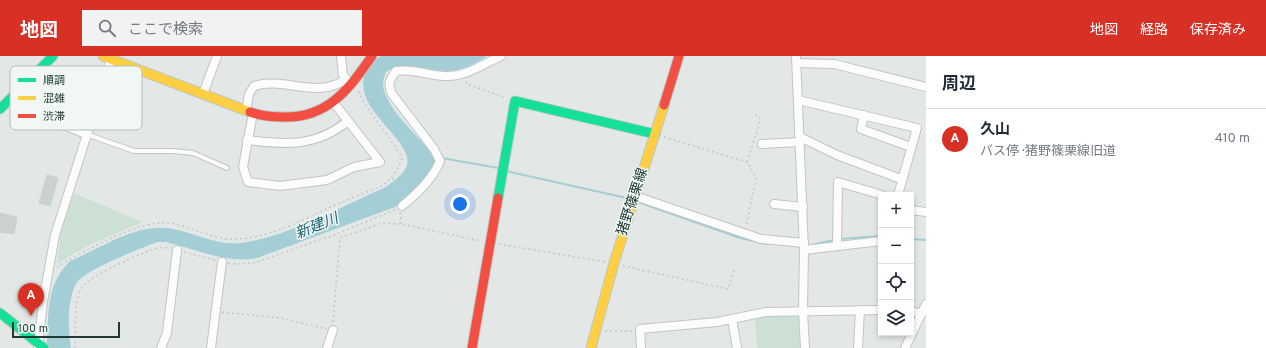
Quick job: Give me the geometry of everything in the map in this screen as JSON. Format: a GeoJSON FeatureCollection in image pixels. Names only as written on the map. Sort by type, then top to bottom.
{"type":"FeatureCollection","features":[{"type":"Feature","properties":{"kind":"street"},"geometry":{"type":"LineString","coordinates":[[43,66],[53,56]]}},
{"type":"Feature","properties":{"kind":"street"},"geometry":{"type":"LineString","coordinates":[[203,94],[217,56]]}},
{"type":"Feature","properties":{"kind":"street"},"geometry":{"type":"LineString","coordinates":[[341,56],[343,75],[349,82]]}},
{"type":"Feature","properties":{"kind":"street"},"geometry":{"type":"LineString","coordinates":[[142,71],[249,112],[273,118],[295,118],[318,111],[334,103],[349,82],[372,56]]}},
{"type":"Feature","properties":{"kind":"street"},"geometry":{"type":"LineString","coordinates":[[402,206],[410,200],[436,170],[440,161],[434,149],[392,94],[388,86],[390,79],[396,70],[408,69],[445,76],[461,75],[501,56]]}},
{"type":"Feature","properties":{"kind":"street","name":"猪野篠栗線"},"geometry":{"type":"LineString","coordinates":[[591,348],[594,330],[614,263],[679,56]]}},
{"type":"Feature","properties":{"kind":"street"},"geometry":{"type":"LineString","coordinates":[[107,58],[128,66]]}},
{"type":"Feature","properties":{"kind":"street"},"geometry":{"type":"LineString","coordinates":[[805,348],[803,310],[803,207],[797,60],[834,64],[926,87]]}},
{"type":"Feature","properties":{"kind":"street"},"geometry":{"type":"LineString","coordinates":[[334,103],[380,162],[354,167],[327,180],[280,186],[248,182],[243,167],[247,140],[249,94],[254,86],[264,83],[277,83],[318,89],[349,82]]}},
{"type":"Feature","properties":{"kind":"street"},"geometry":{"type":"LineString","coordinates":[[0,109],[10,99]]}},
{"type":"Feature","properties":{"kind":"street"},"geometry":{"type":"LineString","coordinates":[[798,100],[917,128],[901,179],[899,192]]}},
{"type":"Feature","properties":{"kind":"street"},"geometry":{"type":"LineString","coordinates":[[472,348],[515,101],[655,134]]}},
{"type":"Feature","properties":{"kind":"street"},"geometry":{"type":"LineString","coordinates":[[864,115],[861,129],[910,148]]}},
{"type":"Feature","properties":{"kind":"street"},"geometry":{"type":"LineString","coordinates":[[247,140],[278,144],[297,143],[334,132],[348,121]]}},
{"type":"Feature","properties":{"kind":"street"},"geometry":{"type":"LineString","coordinates":[[76,130],[86,134]]}},
{"type":"Feature","properties":{"kind":"street"},"geometry":{"type":"LineString","coordinates":[[40,347],[55,234],[87,130]]}},
{"type":"Feature","properties":{"kind":"street"},"geometry":{"type":"LineString","coordinates":[[762,144],[800,139],[837,155],[901,179]]}},
{"type":"Feature","properties":{"kind":"street"},"geometry":{"type":"LineString","coordinates":[[837,246],[838,182],[878,194]]}},
{"type":"Feature","properties":{"kind":"street"},"geometry":{"type":"LineString","coordinates":[[635,196],[761,239],[804,247],[837,246],[878,241]]}},
{"type":"Feature","properties":{"kind":"street"},"geometry":{"type":"LineString","coordinates":[[774,204],[803,207]]}},
{"type":"Feature","properties":{"kind":"street"},"geometry":{"type":"LineString","coordinates":[[914,210],[926,212]]}},
{"type":"Feature","properties":{"kind":"street"},"geometry":{"type":"LineString","coordinates":[[162,348],[167,333],[177,250]]}},
{"type":"Feature","properties":{"kind":"street"},"geometry":{"type":"LineString","coordinates":[[211,348],[222,262]]}},
{"type":"Feature","properties":{"kind":"street"},"geometry":{"type":"LineString","coordinates":[[905,348],[926,304]]}},
{"type":"Feature","properties":{"kind":"street"},"geometry":{"type":"LineString","coordinates":[[642,348],[640,329],[732,319],[766,312],[803,310],[878,310]]}},
{"type":"Feature","properties":{"kind":"street"},"geometry":{"type":"LineString","coordinates":[[858,348],[860,310]]}},
{"type":"Feature","properties":{"kind":"street"},"geometry":{"type":"LineString","coordinates":[[914,312],[922,314]]}},
{"type":"Feature","properties":{"kind":"street"},"geometry":{"type":"LineString","coordinates":[[0,314],[40,347]]}},
{"type":"Feature","properties":{"kind":"street"},"geometry":{"type":"LineString","coordinates":[[732,319],[737,348]]}},
{"type":"Feature","properties":{"kind":"street"},"geometry":{"type":"LineString","coordinates":[[327,348],[332,330]]}},
{"type":"Feature","properties":{"kind":"lane"},"geometry":{"type":"LineString","coordinates":[[86,134],[134,151],[172,151],[193,153],[227,168]]}},
{"type":"Feature","properties":{"kind":"path"},"geometry":{"type":"LineString","coordinates":[[461,75],[467,84],[515,101]]}},
{"type":"Feature","properties":{"kind":"path"},"geometry":{"type":"LineString","coordinates":[[49,272],[85,251],[156,222],[169,223],[224,238],[238,239],[274,232],[382,186],[392,178],[399,167],[402,158],[388,135],[364,104],[358,90],[349,82]]}},
{"type":"Feature","properties":{"kind":"path"},"geometry":{"type":"LineString","coordinates":[[746,162],[759,125],[760,118],[753,113]]}},
{"type":"Feature","properties":{"kind":"path"},"geometry":{"type":"LineString","coordinates":[[655,134],[746,162],[756,178],[744,234]]}},
{"type":"Feature","properties":{"kind":"path"},"geometry":{"type":"LineString","coordinates":[[392,178],[410,200]]}},
{"type":"Feature","properties":{"kind":"path"},"geometry":{"type":"LineString","coordinates":[[400,224],[399,215],[402,206]]}},
{"type":"Feature","properties":{"kind":"path"},"geometry":{"type":"LineString","coordinates":[[75,348],[78,299],[82,288],[90,279],[106,270],[159,248],[177,250],[222,262],[239,264],[254,263],[334,234],[402,206]]}},
{"type":"Feature","properties":{"kind":"path"},"geometry":{"type":"LineString","coordinates":[[216,311],[281,318],[332,330],[340,238],[382,223],[400,224],[490,243],[614,263],[728,289],[734,270]]}},
{"type":"Feature","properties":{"kind":"path"},"geometry":{"type":"LineString","coordinates":[[594,330],[627,332],[640,329]]}},
{"type":"Feature","properties":{"kind":"green space"},"geometry":{"type":"Polygon","coordinates":[[[76,194],[142,222],[87,246],[57,264],[61,233],[72,198],[76,194]]]}},
{"type":"Feature","properties":{"kind":"green space"},"geometry":{"type":"Polygon","coordinates":[[[799,313],[800,348],[757,348],[755,316],[799,313]]]}},
{"type":"Feature","properties":{"kind":"water","name":"新建川"},"geometry":{"type":"Polygon","coordinates":[[[381,56],[487,56],[476,63],[456,70],[447,71],[403,66],[386,72],[383,86],[392,107],[405,124],[433,153],[436,160],[425,180],[407,197],[395,207],[257,258],[234,259],[222,257],[166,242],[157,242],[125,255],[90,272],[81,278],[76,284],[71,298],[70,307],[69,333],[71,348],[46,348],[48,313],[52,291],[62,271],[70,261],[120,238],[146,229],[173,229],[224,243],[241,243],[259,239],[278,234],[315,220],[386,187],[398,178],[406,169],[407,155],[402,145],[374,112],[367,100],[363,87],[366,71],[381,56]]]}},
{"type":"Feature","properties":{"kind":"building"},"geometry":{"type":"Polygon","coordinates":[[[47,175],[58,178],[50,206],[39,203],[47,175]]]}},
{"type":"Feature","properties":{"kind":"building"},"geometry":{"type":"Polygon","coordinates":[[[0,213],[17,217],[14,234],[0,232],[0,213]]]}},
{"type":"Feature","properties":{"kind":"waterway"},"geometry":{"type":"LineString","coordinates":[[442,158],[498,168]]}},
{"type":"Feature","properties":{"kind":"waterway"},"geometry":{"type":"LineString","coordinates":[[506,171],[631,199]]}},
{"type":"Feature","properties":{"kind":"waterway"},"geometry":{"type":"LineString","coordinates":[[638,202],[740,238],[767,244]]}},
{"type":"Feature","properties":{"kind":"waterway"},"geometry":{"type":"LineString","coordinates":[[838,239],[878,236]]}},
{"type":"Feature","properties":{"kind":"waterway"},"geometry":{"type":"LineString","coordinates":[[914,239],[926,240]]}},
{"type":"Feature","properties":{"kind":"waterway"},"geometry":{"type":"LineString","coordinates":[[811,245],[834,240]]}},
{"type":"Feature","properties":{"kind":"traffic: fast"},"geometry":{"type":"LineString","coordinates":[[43,66],[53,56]]}},
{"type":"Feature","properties":{"kind":"traffic: fast"},"geometry":{"type":"LineString","coordinates":[[0,109],[10,99]]}},
{"type":"Feature","properties":{"kind":"traffic: fast"},"geometry":{"type":"LineString","coordinates":[[498,198],[515,101],[655,134]]}},
{"type":"Feature","properties":{"kind":"traffic: fast"},"geometry":{"type":"LineString","coordinates":[[0,313],[44,348]]}},
{"type":"Feature","properties":{"kind":"traffic: slow"},"geometry":{"type":"LineString","coordinates":[[103,56],[129,66]]}},
{"type":"Feature","properties":{"kind":"traffic: slow"},"geometry":{"type":"LineString","coordinates":[[142,71],[250,112]]}},
{"type":"Feature","properties":{"kind":"traffic: slow"},"geometry":{"type":"LineString","coordinates":[[591,348],[614,263],[664,105]]}},
{"type":"Feature","properties":{"kind":"traffic: jam"},"geometry":{"type":"LineString","coordinates":[[250,112],[267,116],[284,117],[313,113],[325,107],[346,90],[372,56]]}},
{"type":"Feature","properties":{"kind":"traffic: jam"},"geometry":{"type":"LineString","coordinates":[[664,105],[679,56]]}},
{"type":"Feature","properties":{"kind":"traffic: jam"},"geometry":{"type":"LineString","coordinates":[[472,348],[498,198]]}},
{"type":"Feature","properties":{"kind":"place","name":"久山"},"geometry":{"type":"Point","coordinates":[31,316]}}]}
